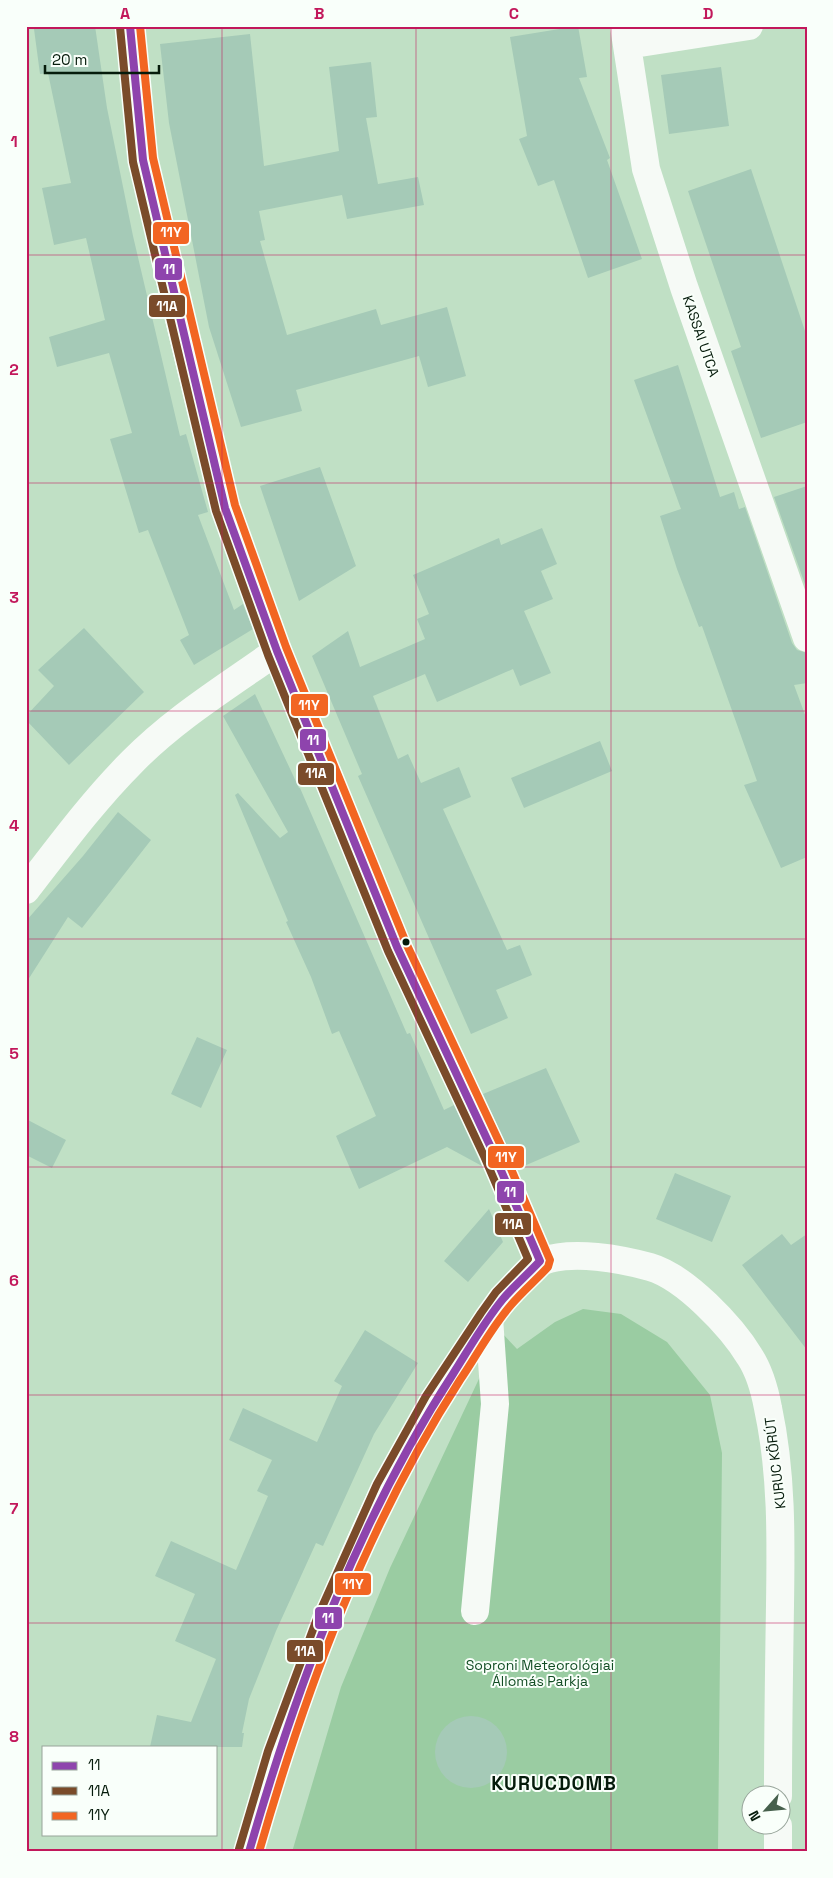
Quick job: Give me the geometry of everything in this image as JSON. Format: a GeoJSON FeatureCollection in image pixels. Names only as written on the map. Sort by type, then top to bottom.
{"type":"FeatureCollection","features":[{"type":"Feature","properties":{"kind":"street"},"geometry":{"type":"LineString","coordinates":[[130,26],[143,160],[176,307],[225,508],[277,651],[397,947],[493,1152],[540,1261],[503,1299],[489,1318],[435,1401],[386,1488],[317,1646],[277,1754],[249,1852]]}},
{"type":"Feature","properties":{"kind":"street"},"geometry":{"type":"LineString","coordinates":[[626,36],[749,26]]}},
{"type":"Feature","properties":{"kind":"street","name":"KASSAI UTCA"},"geometry":{"type":"LineString","coordinates":[[626,36],[646,170],[684,287],[807,638]]}},
{"type":"Feature","properties":{"kind":"street"},"geometry":{"type":"LineString","coordinates":[[26,890],[90,809],[133,761],[179,721],[277,651]]}},
{"type":"Feature","properties":{"kind":"street","name":"KURUC KÖRÚT"},"geometry":{"type":"LineString","coordinates":[[540,1261],[565,1257],[622,1259],[657,1269],[700,1299],[721,1319],[752,1359],[768,1405],[778,1464],[780,1509],[778,1786]]}},
{"type":"Feature","properties":{"kind":"street"},"geometry":{"type":"LineString","coordinates":[[475,1611],[495,1404],[489,1318]]}},
{"type":"Feature","properties":{"kind":"street"},"geometry":{"type":"LineString","coordinates":[[778,1836],[778,1852]]}},
{"type":"Feature","properties":{"kind":"green space","name":"Soproni Meteorológiai Állomás Parkja"},"geometry":{"type":"Polygon","coordinates":[[[583,1309],[621,1314],[667,1342],[710,1395],[722,1453],[718,1852],[292,1852],[341,1687],[390,1568],[501,1332],[517,1349],[555,1322],[583,1309]]]}},
{"type":"Feature","properties":{"kind":"building"},"geometry":{"type":"Polygon","coordinates":[[[58,26],[95,26],[107,108],[133,236],[180,436],[186,434],[208,512],[198,515],[234,610],[243,604],[253,629],[194,665],[180,640],[189,635],[148,530],[139,533],[110,439],[132,433],[109,353],[57,367],[49,337],[105,320],[86,238],[54,245],[42,188],[71,183],[48,73],[40,74],[34,29],[58,26]]]}},
{"type":"Feature","properties":{"kind":"building"},"geometry":{"type":"Polygon","coordinates":[[[578,26],[587,77],[579,78],[610,158],[607,160],[642,259],[588,278],[554,180],[538,186],[519,139],[527,136],[510,37],[578,26]]]}},
{"type":"Feature","properties":{"kind":"building"},"geometry":{"type":"Polygon","coordinates":[[[250,34],[264,166],[339,151],[329,67],[371,62],[377,117],[366,118],[378,184],[418,177],[424,205],[347,219],[342,195],[259,211],[265,240],[260,241],[287,335],[376,309],[381,325],[447,307],[466,376],[428,387],[419,356],[296,390],[302,411],[241,427],[209,327],[169,123],[160,44],[250,34]]]}},
{"type":"Feature","properties":{"kind":"building"},"geometry":{"type":"Polygon","coordinates":[[[721,67],[729,126],[669,134],[661,75],[721,67]]]}},
{"type":"Feature","properties":{"kind":"building"},"geometry":{"type":"Polygon","coordinates":[[[751,169],[807,337],[807,422],[761,438],[731,351],[741,347],[688,191],[751,169]]]}},
{"type":"Feature","properties":{"kind":"building"},"geometry":{"type":"Polygon","coordinates":[[[678,365],[720,497],[734,492],[739,509],[745,507],[792,643],[797,650],[807,653],[807,683],[794,685],[807,720],[807,857],[781,868],[744,785],[757,781],[702,626],[699,627],[677,569],[660,516],[681,509],[634,380],[678,365]]]}},
{"type":"Feature","properties":{"kind":"building"},"geometry":{"type":"Polygon","coordinates":[[[320,467],[356,566],[299,601],[260,486],[320,467]]]}},
{"type":"Feature","properties":{"kind":"building"},"geometry":{"type":"Polygon","coordinates":[[[807,486],[807,590],[774,497],[807,486]]]}},
{"type":"Feature","properties":{"kind":"building"},"geometry":{"type":"Polygon","coordinates":[[[542,528],[557,564],[541,571],[553,599],[524,611],[551,673],[520,686],[513,669],[437,702],[425,674],[373,696],[398,759],[408,754],[421,783],[459,767],[471,797],[443,809],[507,950],[520,945],[532,975],[496,990],[508,1018],[471,1034],[358,776],[362,774],[312,656],[348,631],[360,667],[425,639],[417,619],[429,614],[413,575],[499,538],[501,545],[542,528]]]}},
{"type":"Feature","properties":{"kind":"building"},"geometry":{"type":"Polygon","coordinates":[[[84,628],[144,692],[69,765],[26,720],[26,716],[54,686],[38,670],[84,628]]]}},
{"type":"Feature","properties":{"kind":"building"},"geometry":{"type":"Polygon","coordinates":[[[255,694],[300,788],[407,1034],[410,1033],[444,1110],[454,1105],[482,1166],[447,1147],[359,1189],[336,1136],[376,1116],[339,1031],[332,1034],[311,977],[286,922],[288,921],[235,795],[238,793],[280,838],[288,832],[223,716],[255,694]]]}},
{"type":"Feature","properties":{"kind":"building"},"geometry":{"type":"Polygon","coordinates":[[[600,741],[612,771],[524,808],[511,778],[600,741]]]}},
{"type":"Feature","properties":{"kind":"building"},"geometry":{"type":"Polygon","coordinates":[[[118,812],[151,840],[82,928],[68,917],[26,983],[26,921],[83,856],[118,812]]]}},
{"type":"Feature","properties":{"kind":"building"},"geometry":{"type":"Polygon","coordinates":[[[197,1037],[227,1050],[201,1108],[171,1094],[197,1037]]]}},
{"type":"Feature","properties":{"kind":"building"},"geometry":{"type":"Polygon","coordinates":[[[546,1068],[580,1142],[517,1169],[483,1094],[546,1068]]]}},
{"type":"Feature","properties":{"kind":"building"},"geometry":{"type":"Polygon","coordinates":[[[26,1119],[66,1140],[52,1168],[26,1155],[26,1119]]]}},
{"type":"Feature","properties":{"kind":"building"},"geometry":{"type":"Polygon","coordinates":[[[675,1173],[731,1196],[712,1242],[656,1219],[675,1173]]]}},
{"type":"Feature","properties":{"kind":"building"},"geometry":{"type":"Polygon","coordinates":[[[489,1209],[503,1242],[468,1282],[444,1261],[489,1209]]]}},
{"type":"Feature","properties":{"kind":"building"},"geometry":{"type":"Polygon","coordinates":[[[782,1234],[791,1245],[807,1234],[807,1350],[742,1265],[782,1234]]]}},
{"type":"Feature","properties":{"kind":"building"},"geometry":{"type":"Polygon","coordinates":[[[365,1330],[418,1363],[374,1434],[323,1546],[316,1543],[276,1631],[249,1699],[242,1733],[244,1733],[242,1747],[150,1746],[157,1715],[191,1722],[216,1659],[175,1641],[195,1594],[155,1576],[171,1541],[236,1570],[268,1496],[257,1491],[272,1460],[229,1440],[243,1408],[317,1442],[342,1386],[334,1381],[365,1330]]]}},
{"type":"Feature","properties":{"kind":"building"},"geometry":{"type":"Polygon","coordinates":[[[471,1716],[491,1722],[501,1732],[507,1752],[501,1772],[491,1782],[471,1788],[451,1782],[441,1772],[435,1752],[441,1732],[451,1722],[471,1716]]]}},
{"type":"Feature","properties":{"kind":"transit line","name":"11"},"geometry":{"type":"LineString","coordinates":[[130,26],[143,160],[225,508],[277,651],[397,947],[493,1152],[540,1261],[503,1299],[483,1326],[419,1430],[359,1545],[333,1605],[288,1727],[249,1852]]}},
{"type":"Feature","properties":{"kind":"transit line","name":"11Y"},"geometry":{"type":"LineString","coordinates":[[140,26],[153,158],[235,505],[286,647],[406,943],[502,1148],[550,1260],[548,1267],[511,1305],[491,1332],[427,1435],[396,1491],[342,1609],[319,1669],[297,1729],[259,1852]]}},
{"type":"Feature","properties":{"kind":"transit line","name":"11A"},"geometry":{"type":"LineString","coordinates":[[120,27],[133,162],[216,511],[268,655],[388,951],[484,1156],[528,1259],[496,1292],[481,1313],[426,1396],[377,1484],[318,1616],[268,1751],[239,1849]]}},
{"type":"Feature","properties":{"kind":"district","name":"KURUCDOMB"},"geometry":{"type":"Point","coordinates":[554,1783]}}]}
